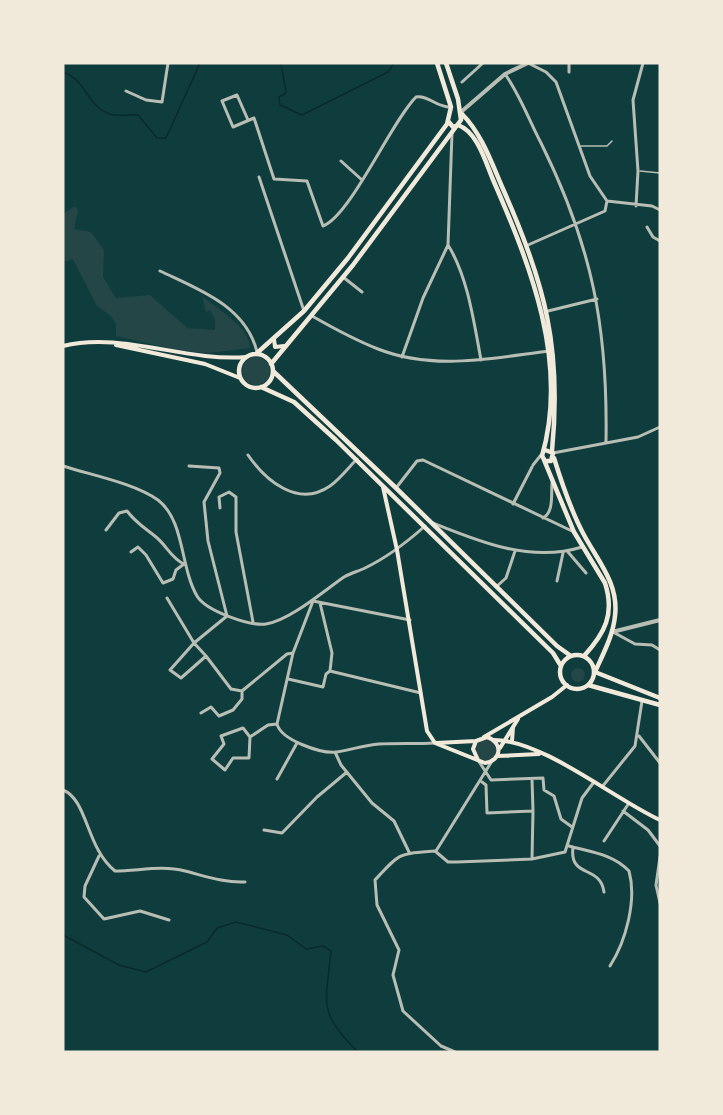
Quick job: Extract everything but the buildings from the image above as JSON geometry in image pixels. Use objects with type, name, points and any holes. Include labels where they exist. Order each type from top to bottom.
[{"type":"main road","points":[[63,346],[92,343],[131,345],[220,359],[257,354],[304,311],[379,219],[445,126],[451,108],[437,63]]},
{"type":"main road","points":[[446,63],[461,111],[479,137],[528,245],[548,311],[556,417],[553,454],[549,461],[544,454]]},
{"type":"main road","points":[[271,364],[343,277],[452,133],[458,125],[461,111]]},
{"type":"main road","points":[[448,121],[453,127],[458,125],[470,132],[521,247],[537,290],[551,351],[550,412],[544,454],[574,532],[605,583],[610,612],[603,633],[584,656]]},
{"type":"main road","points":[[445,126],[452,133]]},
{"type":"main road","points":[[274,339],[275,347],[284,346]]},
{"type":"main road","points":[[115,345],[205,364],[240,378],[250,387],[261,387],[283,395],[294,402],[382,483],[554,653],[561,666],[561,677],[567,685],[577,689],[588,685],[660,705]]},
{"type":"main road","points":[[257,354],[266,357],[273,371],[496,587],[571,656],[584,656],[592,662],[595,672]]},
{"type":"main road","points":[[240,378],[238,369],[246,357]]},
{"type":"main road","points":[[261,387],[270,379],[273,371]]},
{"type":"main road","points":[[283,395],[283,387],[290,387]]},
{"type":"main road","points":[[544,454],[553,454]]},
{"type":"main road","points":[[553,454],[584,535],[608,575],[614,591],[615,615],[612,632],[588,685]]},
{"type":"main road","points":[[382,483],[398,550],[427,730],[435,743],[485,763],[498,756],[541,754]]},
{"type":"main road","points":[[578,538],[584,535]]},
{"type":"main road","points":[[561,666],[571,656]]},
{"type":"main road","points":[[595,672],[660,698]]},
{"type":"main road","points":[[435,743],[476,741],[483,738],[552,697],[567,685]]},
{"type":"main road","points":[[498,756],[503,740],[520,716]]},
{"type":"main road","points":[[512,741],[513,726]]},
{"type":"main road","points":[[483,738],[512,741],[541,754],[660,820]]},
{"type":"main road","points":[[494,740],[499,750]]},
{"type":"main road","points":[[476,741],[473,753],[477,760]]},
{"type":"street","points":[[126,91],[146,100],[162,102],[168,63]]},
{"type":"street","points":[[462,82],[483,63]]},
{"type":"street","points":[[461,111],[505,74],[528,63],[546,72],[556,82],[590,176],[607,201],[605,211],[528,245]]},
{"type":"street","points":[[569,63],[569,72]]},
{"type":"street","points":[[636,206],[638,171],[633,100],[643,63]]},
{"type":"street","points":[[505,74],[539,140],[576,223],[597,299],[603,357],[606,442]]},
{"type":"street","points":[[248,120],[237,95],[222,101],[232,127],[254,118],[274,179],[307,181],[323,226],[331,221],[362,180],[416,97],[426,97],[439,107],[451,108]]},
{"type":"street","points":[[402,357],[423,298],[448,245],[452,133]]},
{"type":"street","points":[[341,161],[362,180]]},
{"type":"street","points":[[259,177],[304,311]]},
{"type":"street","points":[[607,201],[652,206],[660,210]]},
{"type":"street","points":[[647,227],[653,237],[660,241]]},
{"type":"street","points":[[448,245],[455,256],[481,360]]},
{"type":"street","points":[[160,272],[213,297],[226,306],[240,319],[250,333],[257,354]]},
{"type":"street","points":[[343,277],[362,292]]},
{"type":"street","points":[[548,311],[597,299]]},
{"type":"street","points":[[310,315],[357,340],[402,357],[441,362],[481,360],[551,351]]},
{"type":"street","points":[[553,454],[638,437],[660,427]]},
{"type":"street","points":[[513,504],[532,466],[544,454]]},
{"type":"street","points":[[248,455],[264,477],[296,494],[318,493],[332,485],[357,459]]},
{"type":"street","points":[[396,488],[417,461],[423,460],[574,532]]},
{"type":"street","points":[[63,466],[122,484],[157,500],[172,515],[184,564],[198,598],[207,608],[227,616],[253,622],[268,624],[312,601],[346,576],[398,550],[426,526]]},
{"type":"street","points":[[189,466],[219,468],[220,473],[204,502],[208,541],[227,616]]},
{"type":"street","points":[[542,518],[546,517],[551,506],[553,478]]},
{"type":"street","points":[[220,508],[219,497],[223,493],[229,492],[236,497],[237,532],[253,622]]},
{"type":"street","points":[[106,530],[119,513],[128,511],[136,523],[157,538],[175,560],[184,564]]},
{"type":"street","points":[[432,523],[479,541],[515,551],[566,553],[584,547]]},
{"type":"street","points":[[131,552],[138,547],[146,555],[163,583],[173,579],[176,570],[184,564]]},
{"type":"street","points":[[496,587],[506,578],[515,551]]},
{"type":"street","points":[[566,553],[586,573]]},
{"type":"street","points":[[556,581],[566,553]]},
{"type":"street","points":[[167,598],[194,643],[231,689],[242,691]]},
{"type":"street","points":[[312,601],[410,620]]},
{"type":"street","points":[[312,601],[293,652],[277,724],[279,731],[297,743],[335,752],[367,745],[435,743]]},
{"type":"street","points":[[288,679],[323,687],[326,674],[330,671],[332,653],[320,603]]},
{"type":"street","points":[[206,656],[182,678],[170,670],[194,643],[227,616]]},
{"type":"street","points":[[612,632],[660,620]]},
{"type":"street","points":[[612,632],[635,644],[652,645],[660,650]]},
{"type":"street","points":[[201,713],[211,707],[219,716],[228,713],[242,699],[242,691],[286,654],[293,652]]},
{"type":"street","points":[[330,671],[421,693]]},
{"type":"street","points":[[603,787],[635,746],[643,699]]},
{"type":"street","points":[[250,737],[268,725],[277,724]]},
{"type":"street","points":[[243,728],[250,737],[249,758],[233,758],[225,770],[212,759],[224,744],[221,736],[243,728]]},
{"type":"street","points":[[638,735],[660,763]]},
{"type":"street","points":[[277,779],[297,743]]},
{"type":"street","points":[[335,752],[347,772],[372,803],[394,821],[409,852]]},
{"type":"street","points":[[477,760],[485,775],[491,780],[543,778],[544,790],[554,796],[561,819],[572,827]]},
{"type":"street","points":[[435,851],[482,782],[492,761]]},
{"type":"street","points":[[264,830],[282,832],[317,797],[347,772]]},
{"type":"street","points":[[532,779],[532,859]]},
{"type":"street","points":[[482,782],[486,785],[487,813],[533,811]]},
{"type":"street","points":[[594,782],[582,798],[572,827],[571,846],[573,862],[577,867],[597,876],[603,882],[604,892]]},
{"type":"street","points":[[63,790],[72,794],[79,803],[99,856],[115,871],[153,868],[185,871],[207,879],[245,882]]},
{"type":"street","points":[[604,841],[629,803]]},
{"type":"street","points":[[623,811],[648,830],[660,846]]},
{"type":"street","points":[[455,1052],[441,1046],[403,1011],[393,975],[399,950],[377,904],[374,885],[398,856],[409,852],[435,851],[447,862],[532,859],[565,852],[571,846]]},
{"type":"street","points":[[571,846],[620,861],[629,871],[630,915],[616,957],[610,966]]},
{"type":"street","points":[[99,856],[85,886],[84,897],[104,919],[140,911],[169,920]]},
{"type":"street","points":[[660,857],[657,885],[660,903]]},
{"type":"lane","points":[[580,146],[607,146],[612,141]]},
{"type":"lane","points":[[638,171],[660,173]]},
{"type":"shaded area","points":[[75,206],[78,210],[74,229],[91,232],[104,250],[103,277],[116,298],[150,295],[187,328],[215,330],[215,319],[210,310],[206,312],[202,296],[239,325],[249,340],[250,348],[209,353],[181,351],[116,336],[116,324],[111,316],[97,306],[73,259],[63,262],[63,214]]},
{"type":"shaded area","points":[[256,357],[266,361],[270,371],[266,381],[256,385],[246,381],[242,371],[246,361]]},
{"type":"shaded area","points":[[575,668],[581,668],[585,675],[581,682],[575,682],[571,678],[571,672]]},
{"type":"shaded area","points":[[486,739],[494,742],[497,750],[494,758],[486,761],[478,758],[475,750],[478,742]]},
{"type":"waterway","points":[[63,72],[77,81],[102,110],[113,115],[138,115],[157,138],[166,138],[200,63]]},
{"type":"waterway","points":[[281,63],[286,93],[279,97],[280,105],[302,115],[388,72],[394,63]]},
{"type":"waterway","points":[[63,935],[119,965],[146,972],[207,942],[217,928],[236,922],[287,935],[306,949],[323,946],[331,951],[327,996],[330,1016],[336,1027],[358,1052]]}]
